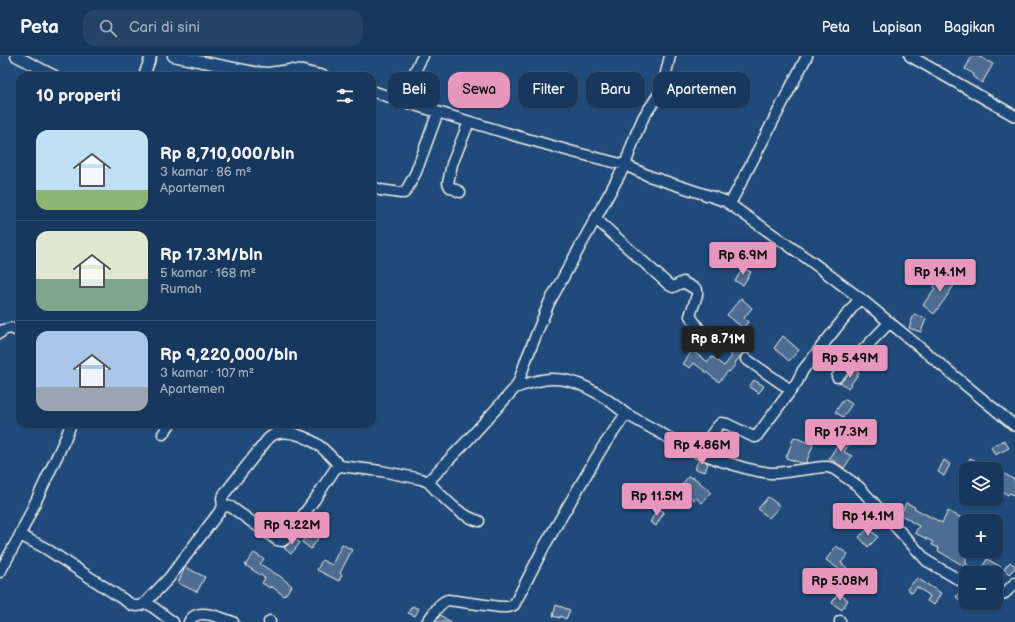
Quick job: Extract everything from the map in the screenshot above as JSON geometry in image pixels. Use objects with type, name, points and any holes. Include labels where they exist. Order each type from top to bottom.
[{"type":"street","points":[[16,56],[47,72]]},
{"type":"street","points":[[145,72],[151,56]]},
{"type":"street","points":[[172,56],[254,72]]},
{"type":"street","points":[[415,72],[423,56]]},
{"type":"street","points":[[428,482],[515,388],[519,381],[549,303],[625,165],[644,116],[660,93],[670,56]]},
{"type":"street","points":[[730,204],[807,56]]},
{"type":"street","points":[[910,56],[1015,116]]},
{"type":"street","points":[[278,72],[290,70],[307,72]]},
{"type":"street","points":[[376,94],[388,97]]},
{"type":"street","points":[[425,108],[577,153],[625,165],[649,176],[723,200],[812,262],[860,298],[1015,426]]},
{"type":"street","points":[[376,188],[401,193],[406,191],[416,172],[438,112]]},
{"type":"street","points":[[460,192],[448,183],[452,164],[469,122]]},
{"type":"street","points":[[596,219],[669,285],[673,287],[683,282],[696,290],[697,295],[690,316],[702,333]]},
{"type":"street","points":[[698,453],[721,423],[727,424],[754,438],[756,437],[797,382],[803,370],[860,298]]},
{"type":"street","points":[[837,377],[890,322]]},
{"type":"street","points":[[0,333],[3,330],[11,328],[16,330]]},
{"type":"street","points":[[746,359],[791,390]]},
{"type":"street","points":[[515,388],[553,378],[562,379],[589,388],[615,404],[626,414],[671,440],[698,453],[748,469],[769,473],[823,467],[834,469],[858,486],[927,561],[959,580]]},
{"type":"street","points":[[427,622],[441,603],[448,600],[500,608],[508,607],[514,604],[545,545],[598,454],[626,414]]},
{"type":"street","points":[[0,572],[20,535],[69,428]]},
{"type":"street","points":[[163,434],[167,428]]},
{"type":"street","points":[[20,535],[45,548],[132,605],[138,607],[141,606],[169,578],[223,507],[222,498],[225,493],[267,440],[273,434],[283,432],[309,440],[322,448],[340,466],[422,479],[428,482],[458,511],[472,519],[479,521]]},
{"type":"street","points":[[223,507],[226,506],[231,508],[277,540],[282,541],[315,499],[335,469],[340,466]]},
{"type":"street","points":[[1003,594],[1015,583]]},
{"type":"street","points":[[146,602],[173,622]]},
{"type":"street","points":[[189,622],[193,616],[204,613],[233,622]]},
{"type":"building","points":[[972,56],[978,56],[993,64],[982,83],[973,77],[974,74],[965,69]]},
{"type":"building","points":[[743,268],[751,272],[743,285],[735,281]]},
{"type":"building","points":[[943,272],[957,281],[934,314],[923,305],[935,288],[934,287]]},
{"type":"building","points":[[741,298],[752,308],[744,318],[748,322],[743,328],[727,315]]},
{"type":"building","points":[[914,314],[926,319],[921,332],[909,328]]},
{"type":"building","points":[[730,335],[747,348],[735,363],[736,364],[719,382],[694,363],[690,368],[683,364],[692,351],[708,362],[712,357],[724,366],[732,356],[721,347]]},
{"type":"building","points":[[783,336],[799,350],[789,361],[774,348]]},
{"type":"building","points":[[854,369],[859,373],[848,388],[840,382]]},
{"type":"building","points":[[754,380],[764,386],[759,393],[749,387]]},
{"type":"building","points":[[844,399],[852,404],[843,417],[835,412]]},
{"type":"building","points":[[844,435],[851,440],[844,452],[852,456],[844,468],[829,458]]},
{"type":"building","points":[[794,437],[813,445],[806,463],[801,463],[786,458]]},
{"type":"building","points":[[1004,440],[1009,448],[995,455],[991,447]]},
{"type":"building","points":[[970,458],[976,461],[976,462],[968,462]]},
{"type":"building","points":[[699,459],[708,463],[705,472],[695,469]]},
{"type":"building","points":[[944,460],[950,464],[944,476],[938,472]]},
{"type":"building","points":[[1003,473],[1015,480],[1015,496],[1010,493],[1008,495],[1003,492]]},
{"type":"building","points":[[689,476],[692,479],[693,477],[711,492],[702,503],[696,498],[694,500],[680,487]]},
{"type":"building","points":[[663,491],[670,497],[660,508],[653,502]]},
{"type":"building","points":[[768,497],[780,506],[769,518],[758,509]]},
{"type":"building","points":[[906,503],[942,523],[948,511],[959,516],[959,558],[966,558],[966,564],[970,566],[964,566],[938,551],[939,548],[932,545],[933,542],[915,533],[919,526],[901,515]]},
{"type":"building","points":[[658,508],[664,512],[656,526],[650,522]]},
{"type":"building","points":[[869,528],[878,537],[868,547],[859,537]]},
{"type":"building","points":[[311,531],[319,537],[311,549],[302,542]]},
{"type":"building","points":[[294,538],[300,543],[291,554],[284,548]]},
{"type":"building","points":[[342,544],[352,550],[340,573],[342,575],[339,581],[317,570],[322,560],[332,565]]},
{"type":"building","points":[[836,546],[848,554],[841,563],[859,578],[856,582],[852,579],[845,587],[836,580],[843,572],[826,560]]},
{"type":"building","points":[[254,553],[264,559],[260,564],[292,586],[284,596],[271,586],[270,588],[262,583],[265,578],[245,565]]},
{"type":"building","points":[[987,559],[999,566],[983,566]]},
{"type":"building","points":[[1010,562],[1015,566],[1015,568],[1009,574],[1004,569]]},
{"type":"building","points":[[185,567],[205,577],[197,592],[178,583]]},
{"type":"building","points":[[917,578],[941,593],[934,605],[927,601],[930,596],[917,587],[912,593],[907,589]]},
{"type":"building","points":[[838,593],[848,600],[842,610],[832,603]]},
{"type":"building","points":[[959,593],[959,600],[956,597]]},
{"type":"building","points":[[556,605],[570,610],[566,619],[560,616],[560,618],[553,616]]},
{"type":"building","points":[[412,606],[419,609],[415,616],[408,613]]},
{"type":"building","points":[[440,615],[451,622],[435,622]]}]
